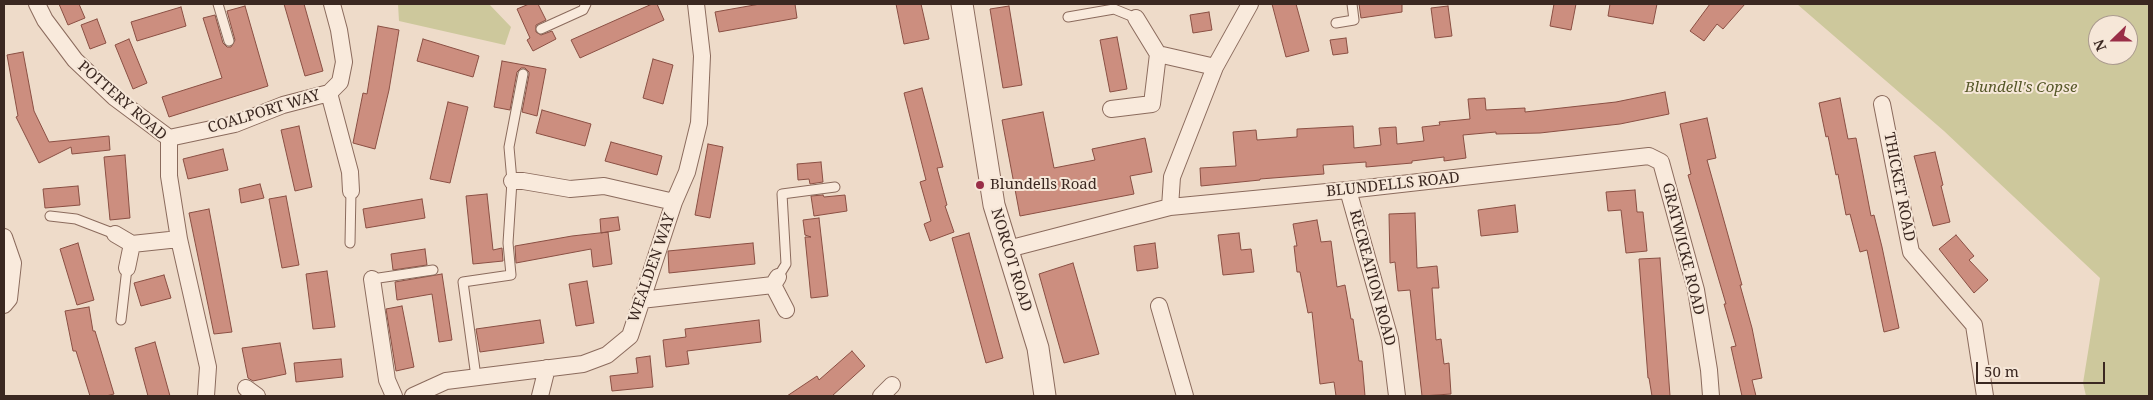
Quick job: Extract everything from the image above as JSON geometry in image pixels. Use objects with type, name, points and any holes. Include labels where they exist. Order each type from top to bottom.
[{"type":"street","name":"POTTERY ROAD","points":[[37,4],[45,20],[75,60],[114,97],[169,138],[169,176],[179,238],[208,367],[206,396]]},
{"type":"street","name":"COALPORT WAY","points":[[169,138],[235,124],[283,104],[329,93],[340,82],[344,62],[345,27],[332,4]]},
{"type":"street","name":"WEALDEN WAY","points":[[413,396],[446,381],[583,364],[608,354],[630,336],[674,202],[687,172],[699,123],[702,56],[696,4]]},
{"type":"street","name":"NORCOT ROAD","points":[[962,4],[994,205],[1038,348],[1045,396]]},
{"type":"street","points":[[1170,207],[1172,177],[1215,67],[1250,4]]},
{"type":"street","points":[[1111,109],[1152,104],[1158,54],[1136,18]]},
{"type":"street","points":[[1158,54],[1215,67]]},
{"type":"street","name":"COALPORT WAY","points":[[329,93],[350,172],[351,190]]},
{"type":"street","name":"THICKET ROAD","points":[[1882,104],[1911,252],[1974,325],[1985,396]]},
{"type":"street","name":"BLUNDELLS ROAD","points":[[1008,250],[1170,207],[1348,190],[1649,156],[1661,162]]},
{"type":"street","name":"GRATWICKE ROAD","points":[[1661,162],[1696,290],[1709,370],[1710,396]]},
{"type":"street","points":[[512,181],[523,181],[570,189],[604,186],[674,202]]},
{"type":"street","name":"RECREATION ROAD","points":[[1348,190],[1390,340],[1396,396]]},
{"type":"street","points":[[114,234],[132,244],[179,238]]},
{"type":"street","points":[[4,237],[13,263],[9,300],[4,305]]},
{"type":"street","points":[[127,268],[132,244]]},
{"type":"street","points":[[372,279],[387,380],[394,396]]},
{"type":"street","points":[[641,300],[775,281],[786,310]]},
{"type":"street","points":[[1160,306],[1184,396]]},
{"type":"street","points":[[540,396],[547,368]]},
{"type":"lane","points":[[218,4],[229,42]]},
{"type":"lane","points":[[542,29],[583,10],[586,4]]},
{"type":"lane","points":[[1336,23],[1354,20],[1352,4]]},
{"type":"lane","points":[[1068,17],[1114,9],[1136,18]]},
{"type":"lane","points":[[476,377],[463,282],[511,275],[508,243],[512,181],[509,148],[523,74]]},
{"type":"lane","points":[[775,281],[786,264],[782,194],[835,187]]},
{"type":"lane","points":[[350,243],[351,190]]},
{"type":"lane","points":[[50,216],[76,219],[114,234]]},
{"type":"lane","points":[[121,320],[127,268]]},
{"type":"lane","points":[[372,279],[433,270]]},
{"type":"green space","points":[[398,4],[489,4],[511,27],[505,45],[399,21]]},
{"type":"green space","name":"Blundell's Copse","points":[[1797,4],[2149,4],[2149,396],[2086,396],[2083,383],[2100,278],[1944,131]]},
{"type":"building","points":[[59,4],[79,4],[85,18],[68,25]]},
{"type":"building","points":[[284,4],[304,4],[323,71],[305,76]]},
{"type":"building","points":[[529,4],[538,4],[546,20],[536,25],[536,32],[541,35],[552,31],[556,39],[533,51],[527,40],[530,38],[517,9]]},
{"type":"building","points":[[652,4],[657,4],[664,20],[580,58],[571,40]]},
{"type":"building","points":[[760,4],[795,4],[797,18],[719,32],[715,12]]},
{"type":"building","points":[[896,4],[921,4],[929,39],[904,44]]},
{"type":"building","points":[[1272,4],[1296,4],[1309,51],[1286,57]]},
{"type":"building","points":[[1359,4],[1402,4],[1402,12],[1361,18]]},
{"type":"building","points":[[1554,4],[1576,4],[1571,30],[1550,26]]},
{"type":"building","points":[[1610,4],[1657,4],[1653,24],[1608,16]]},
{"type":"building","points":[[1710,4],[1745,4],[1723,29],[1717,24],[1704,41],[1690,31]]},
{"type":"building","points":[[245,6],[268,86],[169,117],[162,97],[222,78],[203,18],[215,15],[223,43],[227,47],[231,47],[235,40],[227,11]]},
{"type":"building","points":[[1009,6],[1022,85],[1003,88],[990,9]]},
{"type":"building","points":[[1448,6],[1452,36],[1435,38],[1431,8]]},
{"type":"building","points":[[181,7],[186,26],[137,41],[131,22]]},
{"type":"building","points":[[1209,12],[1212,30],[1193,33],[1190,15]]},
{"type":"building","points":[[97,19],[106,43],[90,49],[81,25]]},
{"type":"building","points":[[378,26],[399,30],[389,90],[375,149],[353,143],[363,93],[367,94]]},
{"type":"building","points":[[1117,37],[1127,89],[1110,92],[1100,40]]},
{"type":"building","points":[[1346,38],[1348,53],[1333,55],[1330,40]]},
{"type":"building","points":[[129,39],[147,83],[133,89],[115,45]]},
{"type":"building","points":[[423,39],[479,56],[473,77],[417,61]]},
{"type":"building","points":[[23,52],[34,111],[49,142],[109,136],[110,150],[72,154],[71,147],[39,163],[16,117],[18,116],[7,55]]},
{"type":"building","points":[[653,59],[673,65],[663,104],[643,98]]},
{"type":"building","points":[[502,61],[546,69],[537,116],[522,112],[529,75],[525,68],[521,68],[517,72],[510,110],[494,107]]},
{"type":"building","points":[[922,88],[943,167],[937,168],[947,205],[945,206],[954,232],[930,241],[924,224],[931,221],[920,182],[926,180],[904,93]]},
{"type":"building","points":[[1665,92],[1669,114],[1620,124],[1540,133],[1496,134],[1496,132],[1463,135],[1466,158],[1444,161],[1444,157],[1412,161],[1412,163],[1366,167],[1366,162],[1323,165],[1324,174],[1201,186],[1200,168],[1236,166],[1233,132],[1256,130],[1257,140],[1297,137],[1297,129],[1353,126],[1354,148],[1381,145],[1379,128],[1396,127],[1397,144],[1424,141],[1422,127],[1440,125],[1439,122],[1470,119],[1468,99],[1485,98],[1486,110],[1525,108],[1525,112],[1616,102]]},
{"type":"building","points":[[1840,98],[1848,139],[1856,138],[1871,216],[1874,215],[1899,328],[1884,332],[1867,250],[1860,252],[1850,214],[1846,215],[1838,174],[1836,175],[1819,103]]},
{"type":"building","points":[[448,102],[468,107],[450,183],[430,179]]},
{"type":"building","points":[[542,110],[591,124],[585,146],[536,133]]},
{"type":"building","points":[[1043,112],[1054,168],[1095,160],[1092,149],[1145,138],[1152,172],[1130,176],[1134,194],[1020,216],[1002,120]]},
{"type":"building","points":[[1707,118],[1716,158],[1707,160],[1742,285],[1740,285],[1752,328],[1762,378],[1752,380],[1756,396],[1742,396],[1731,347],[1736,346],[1724,304],[1726,304],[1688,175],[1691,174],[1680,124]]},
{"type":"building","points":[[299,126],[312,187],[295,191],[281,130]]},
{"type":"building","points":[[611,142],[662,156],[657,175],[605,161]]},
{"type":"building","points":[[708,144],[723,147],[710,218],[695,215]]},
{"type":"building","points":[[223,149],[228,170],[188,179],[183,159]]},
{"type":"building","points":[[1935,152],[1950,222],[1933,226],[1914,156]]},
{"type":"building","points":[[125,155],[130,218],[110,220],[104,157]]},
{"type":"building","points":[[821,162],[823,182],[810,184],[809,179],[798,180],[797,164]]},
{"type":"building","points":[[260,184],[264,198],[241,203],[239,189]]},
{"type":"building","points":[[78,186],[80,205],[45,208],[43,189]]},
{"type":"building","points":[[1635,190],[1637,212],[1643,212],[1647,251],[1626,253],[1621,210],[1608,211],[1606,192]]},
{"type":"building","points":[[487,194],[493,250],[502,248],[503,261],[473,264],[466,196]]},
{"type":"building","points":[[823,195],[824,197],[845,195],[847,211],[814,216],[811,196]]},
{"type":"building","points":[[286,196],[299,265],[282,268],[269,199]]},
{"type":"building","points":[[422,199],[425,218],[366,228],[363,209]]},
{"type":"building","points":[[1515,205],[1518,232],[1481,236],[1478,210]]},
{"type":"building","points":[[209,209],[232,332],[214,334],[189,213]]},
{"type":"building","points":[[1415,213],[1417,268],[1437,266],[1439,288],[1432,288],[1436,340],[1441,339],[1444,364],[1449,363],[1451,394],[1422,396],[1410,290],[1398,291],[1395,262],[1390,263],[1389,214]]},
{"type":"building","points":[[618,217],[620,230],[601,233],[600,219]]},
{"type":"building","points":[[819,218],[828,296],[811,298],[805,237],[811,237],[805,235],[803,220]]},
{"type":"building","points":[[1317,220],[1321,242],[1331,241],[1337,287],[1345,285],[1351,319],[1353,319],[1359,361],[1362,361],[1365,396],[1336,396],[1334,382],[1320,384],[1312,312],[1308,313],[1300,272],[1297,272],[1294,246],[1297,246],[1293,224]]},
{"type":"building","points":[[608,232],[612,264],[593,267],[591,249],[516,263],[515,246]]},
{"type":"building","points":[[969,233],[1003,358],[986,363],[952,238]]},
{"type":"building","points":[[1239,233],[1241,250],[1251,249],[1254,272],[1223,275],[1218,235]]},
{"type":"building","points":[[1956,235],[1974,256],[1969,260],[1988,280],[1974,293],[1939,249]]},
{"type":"building","points":[[78,243],[94,300],[77,305],[60,249]]},
{"type":"building","points":[[753,243],[755,264],[669,273],[668,251]]},
{"type":"building","points":[[1155,243],[1158,268],[1137,271],[1134,246]]},
{"type":"building","points":[[425,249],[427,265],[393,270],[391,254]]},
{"type":"building","points":[[1660,258],[1670,396],[1652,396],[1648,378],[1639,259]]},
{"type":"building","points":[[1073,263],[1099,354],[1064,363],[1039,274]]},
{"type":"building","points":[[327,271],[335,327],[313,329],[306,274]]},
{"type":"building","points":[[442,274],[452,340],[439,342],[432,294],[397,300],[395,282]]},
{"type":"building","points":[[164,275],[171,298],[141,306],[134,283]]},
{"type":"building","points":[[587,281],[594,323],[576,326],[569,284]]},
{"type":"building","points":[[402,306],[414,367],[396,371],[386,309]]},
{"type":"building","points":[[89,307],[93,331],[95,331],[114,394],[106,396],[90,396],[76,351],[73,351],[65,311]]},
{"type":"building","points":[[540,320],[544,343],[480,352],[476,329]]},
{"type":"building","points":[[759,320],[761,342],[687,351],[689,364],[666,367],[663,340],[686,337],[685,329]]},
{"type":"building","points":[[155,342],[170,396],[148,396],[135,348]]},
{"type":"building","points":[[280,343],[286,374],[253,381],[248,378],[242,348]]},
{"type":"building","points":[[852,351],[865,366],[832,396],[787,396],[817,376],[819,380]]},
{"type":"building","points":[[650,356],[653,387],[612,391],[610,376],[638,373],[636,358]]},
{"type":"building","points":[[341,359],[343,377],[296,382],[294,363]]},
{"type":"place","name":"Blundells Road","points":[[980,185]]}]
